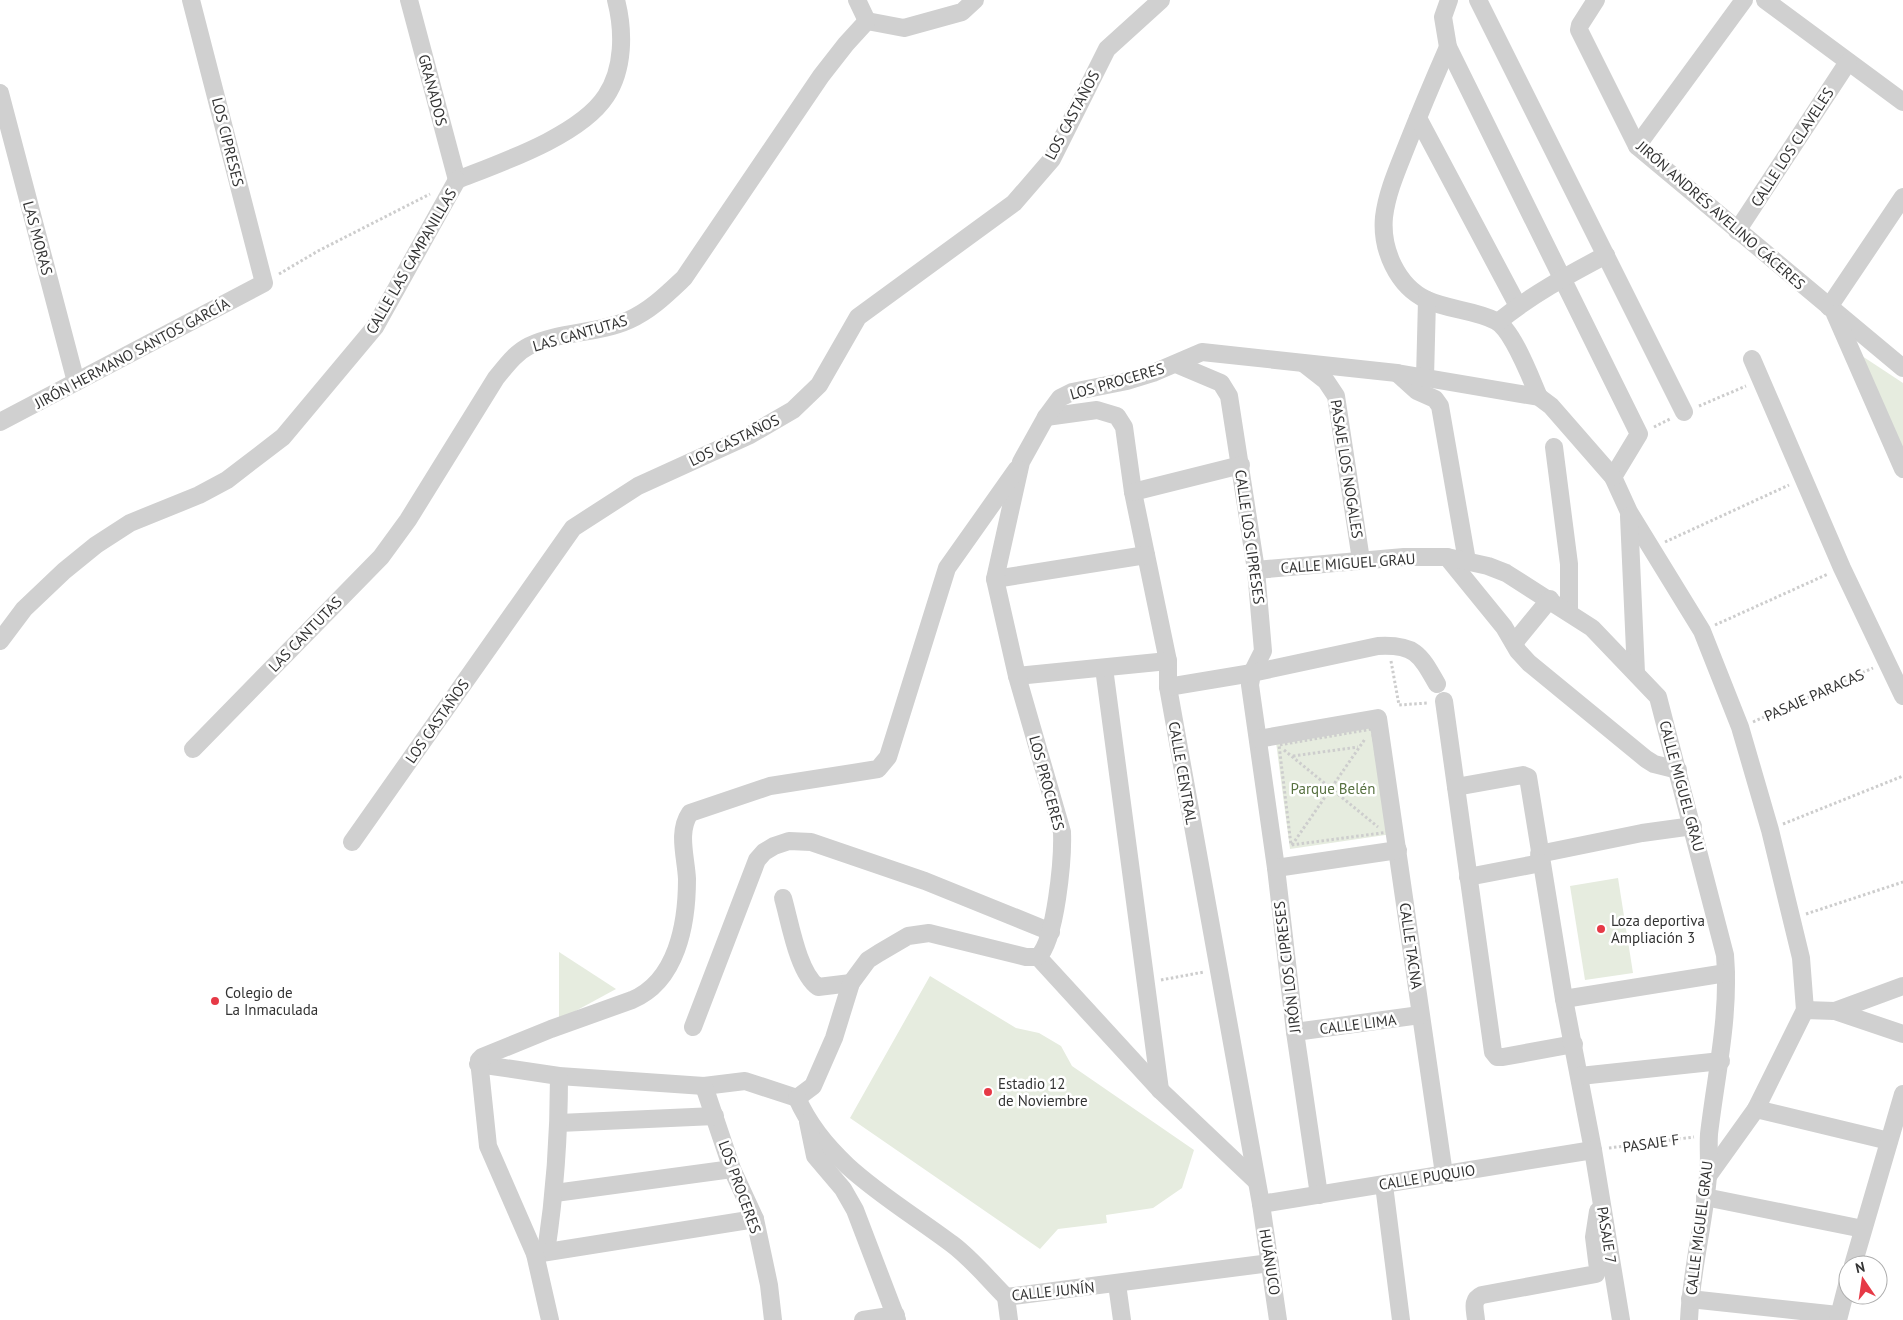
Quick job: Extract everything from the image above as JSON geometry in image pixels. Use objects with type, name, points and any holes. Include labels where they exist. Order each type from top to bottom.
[{"type":"street","name":"LOS CIPRESES","points":[[192,0],[264,283]]},
{"type":"street","name":"GRANADOS","points":[[409,0],[457,180]]},
{"type":"street","points":[[457,180],[526,152],[557,136],[586,117],[606,96],[617,70],[623,36],[616,0]]},
{"type":"street","points":[[857,0],[868,21],[904,28],[962,12],[974,0]]},
{"type":"street","name":"LOS CASTAÑOS","points":[[352,842],[573,528],[638,486],[750,435],[793,410],[819,385],[858,317],[1014,203],[1052,159],[1107,49],[1161,0]]},
{"type":"street","points":[[1449,0],[1443,17],[1448,46],[1639,434],[1613,477]]},
{"type":"street","points":[[1478,0],[1684,412]]},
{"type":"street","name":"JIRÓN ANDRÉS AVELINO CÁCERES","points":[[1596,0],[1580,25],[1579,30],[1637,146],[1736,231],[1903,368]]},
{"type":"street","points":[[1637,146],[1744,0]]},
{"type":"street","points":[[1766,0],[1903,102]]},
{"type":"street","name":"LAS CANTUTAS","points":[[193,749],[380,557],[408,520],[496,378],[512,358],[528,346],[547,340],[601,329],[628,320],[655,305],[684,278],[820,76],[868,21]]},
{"type":"street","points":[[1448,46],[1393,180],[1384,216],[1384,230],[1390,259],[1405,284],[1427,300],[1498,322],[1511,339],[1539,397],[1551,406],[1613,477],[1629,512],[1702,631],[1740,727],[1793,918],[1801,958],[1805,1010],[1756,1109],[1708,1176]]},
{"type":"street","name":"CALLE LOS CLAVELES","points":[[1736,231],[1848,62]]},
{"type":"street","name":"LAS MORAS","points":[[0,94],[76,382]]},
{"type":"street","points":[[1418,118],[1518,306]]},
{"type":"street","name":"CALLE LAS CAMPANILLAS","points":[[0,641],[24,609],[64,571],[96,545],[130,523],[199,495],[227,480],[283,437],[375,327],[457,180]]},
{"type":"street","points":[[1903,197],[1831,309],[1903,469]]},
{"type":"street","points":[[1498,322],[1518,306],[1606,255]]},
{"type":"street","name":"JIRÓN HERMANO SANTOS GARCÍA","points":[[0,422],[264,283]]},
{"type":"street","points":[[1425,378],[1427,300]]},
{"type":"street","name":"LOS PROCERES","points":[[1038,957],[1044,951],[1051,932],[1062,850],[1062,832],[1017,676],[995,579],[1021,462],[1046,417],[1060,398],[1072,392],[1127,381],[1176,364],[1202,352],[1302,362]]},
{"type":"street","points":[[1752,359],[1842,568],[1903,696]]},
{"type":"street","points":[[1302,362],[1397,373],[1539,397]]},
{"type":"street","name":"PASAJE LOS NOGALES","points":[[1302,362],[1331,385],[1336,396],[1361,560]]},
{"type":"street","name":"CALLE LOS CIPRESES","points":[[1176,364],[1221,382],[1229,396],[1256,570],[1264,651],[1252,673],[1250,685],[1268,741]]},
{"type":"street","points":[[1397,373],[1417,391],[1435,399],[1440,406],[1467,561]]},
{"type":"street","name":"CALLE CENTRAL","points":[[1046,417],[1097,410],[1117,416],[1124,427],[1133,492],[1168,661],[1168,688],[1255,1180],[1261,1204]]},
{"type":"street","points":[[1554,447],[1569,564],[1569,612]]},
{"type":"street","points":[[550,1320],[541,1253],[488,1146],[478,1064],[482,1057],[551,1029],[632,1000],[644,995],[654,986],[668,968],[685,922],[687,879],[683,839],[685,821],[690,813],[770,786],[878,769],[883,764],[888,758],[948,568],[1021,462]]},
{"type":"street","points":[[1133,492],[1241,465]]},
{"type":"street","points":[[1629,512],[1636,673]]},
{"type":"street","points":[[995,579],[1146,555]]},
{"type":"street","name":"CALLE MIGUEL GRAU","points":[[1256,570],[1404,557],[1447,557],[1506,573],[1550,599],[1592,628],[1658,697],[1725,955],[1726,973],[1721,1061],[1709,1135],[1708,1176],[1690,1298],[1689,1320]]},
{"type":"street","points":[[1447,557],[1494,614],[1529,663],[1646,759],[1654,764],[1678,770]]},
{"type":"street","points":[[1514,643],[1550,599]]},
{"type":"street","points":[[1168,688],[1252,673],[1370,647],[1398,645],[1410,649],[1424,660],[1437,684]]},
{"type":"street","points":[[1017,676],[1168,661]]},
{"type":"street","points":[[1104,668],[1148,982],[1160,1090]]},
{"type":"street","points":[[1444,702],[1493,1052],[1497,1057],[1503,1057],[1574,1044]]},
{"type":"street","points":[[1268,741],[1375,724]]},
{"type":"street","name":"CALLE TACNA","points":[[1375,724],[1444,1174]]},
{"type":"street","name":"JIRÓN LOS CIPRESES","points":[[1268,741],[1276,868],[1295,1032],[1319,1195]]},
{"type":"street","name":"PASAJE 7","points":[[1456,787],[1526,775],[1564,999],[1593,1150],[1621,1320]]},
{"type":"street","points":[[1468,877],[1540,858],[1693,826]]},
{"type":"street","points":[[693,1027],[757,860],[769,849],[789,842],[811,842],[925,881],[1051,932]]},
{"type":"street","points":[[1276,868],[1394,842]]},
{"type":"street","points":[[783,898],[799,953],[813,984],[818,988],[851,983]]},
{"type":"street","points":[[478,1064],[559,1076],[704,1086],[745,1081],[797,1098],[813,1086],[834,1038],[851,983],[868,960],[908,936],[929,934],[1026,957],[1038,957],[1160,1090],[1255,1180]]},
{"type":"street","points":[[1564,999],[1726,973]]},
{"type":"street","points":[[1835,1011],[1903,986]]},
{"type":"street","points":[[1805,1010],[1835,1011],[1903,1034]]},
{"type":"street","name":"CALLE LIMA","points":[[1295,1032],[1420,1016]]},
{"type":"street","points":[[1580,1076],[1721,1061]]},
{"type":"street","points":[[541,1253],[555,1194],[559,1123],[559,1076]]},
{"type":"street","name":"LOS PROCERES","points":[[704,1086],[732,1169],[755,1219],[769,1285],[773,1320]]},
{"type":"street","points":[[1856,1255],[1903,1094]]},
{"type":"street","name":"CALLE JUNÍN","points":[[797,1098],[808,1121],[859,1178],[954,1246],[1006,1297],[1270,1263]]},
{"type":"street","points":[[1756,1109],[1889,1141]]},
{"type":"street","points":[[559,1123],[715,1116]]},
{"type":"street","points":[[808,1121],[815,1156],[843,1189],[855,1210],[896,1317],[863,1320]]},
{"type":"street","name":"CALLE PUQUIO","points":[[1261,1204],[1593,1150]]},
{"type":"street","points":[[555,1194],[732,1169]]},
{"type":"street","points":[[1384,1185],[1401,1320]]},
{"type":"street","points":[[1476,1320],[1474,1303],[1476,1298],[1482,1295],[1596,1274],[1598,1269],[1594,1234],[1600,1193]]},
{"type":"street","points":[[1705,1197],[1864,1229]]},
{"type":"street","name":"HUÁNUCO","points":[[1261,1204],[1278,1320]]},
{"type":"street","points":[[541,1253],[755,1219]]},
{"type":"street","points":[[1118,1284],[1122,1320]]},
{"type":"street","points":[[1006,1297],[1009,1320]]},
{"type":"street","points":[[1690,1298],[1838,1317]]},
{"type":"path","points":[[264,283],[318,251],[431,194]]},
{"type":"path","points":[[1651,549],[1802,478]]},
{"type":"path","points":[[1702,631],[1842,568]]},
{"type":"path","points":[[1383,660],[1391,661],[1399,706],[1444,702]]},
{"type":"path","name":"PASAJE PARACAS","points":[[1740,727],[1887,662]]},
{"type":"path","points":[[1268,741],[1375,724]]},
{"type":"path","points":[[1276,868],[1375,724]]},
{"type":"path","points":[[1375,724],[1389,832],[1394,842]]},
{"type":"path","points":[[1268,741],[1292,757],[1331,788],[1394,842]]},
{"type":"path","points":[[1268,741],[1292,845]]},
{"type":"path","points":[[1292,757],[1359,747]]},
{"type":"path","points":[[1770,830],[1903,776]]},
{"type":"path","points":[[1292,845],[1394,842]]},
{"type":"path","points":[[1793,918],[1903,882]]},
{"type":"path","points":[[1148,982],[1218,970]]},
{"type":"path","name":"PASAJE F","points":[[1593,1150],[1709,1135]]},
{"type":"green space","points":[[1859,354],[1903,383],[1903,452]]},
{"type":"green space","name":"Parque Belén","points":[[1375,726],[1392,834],[1290,849],[1276,742]]},
{"type":"green space","name":"Loza deportiva Ampliación 3","points":[[1618,878],[1633,973],[1585,980],[1570,886]]},
{"type":"green space","points":[[559,952],[616,989],[559,1020]]},
{"type":"green space","name":"Estadio 12 de Noviembre","points":[[930,976],[1016,1028],[1039,1033],[1061,1046],[1072,1066],[1194,1150],[1182,1188],[1153,1208],[1106,1215],[1107,1223],[1058,1229],[1040,1249],[850,1118]]},
{"type":"place","name":"Loza deportiva Ampliación 3","points":[[1601,929]]},
{"type":"place","name":"Colegio de La Inmaculada","points":[[215,1001]]},
{"type":"place","name":"Estadio 12 de Noviembre","points":[[988,1092]]}]
